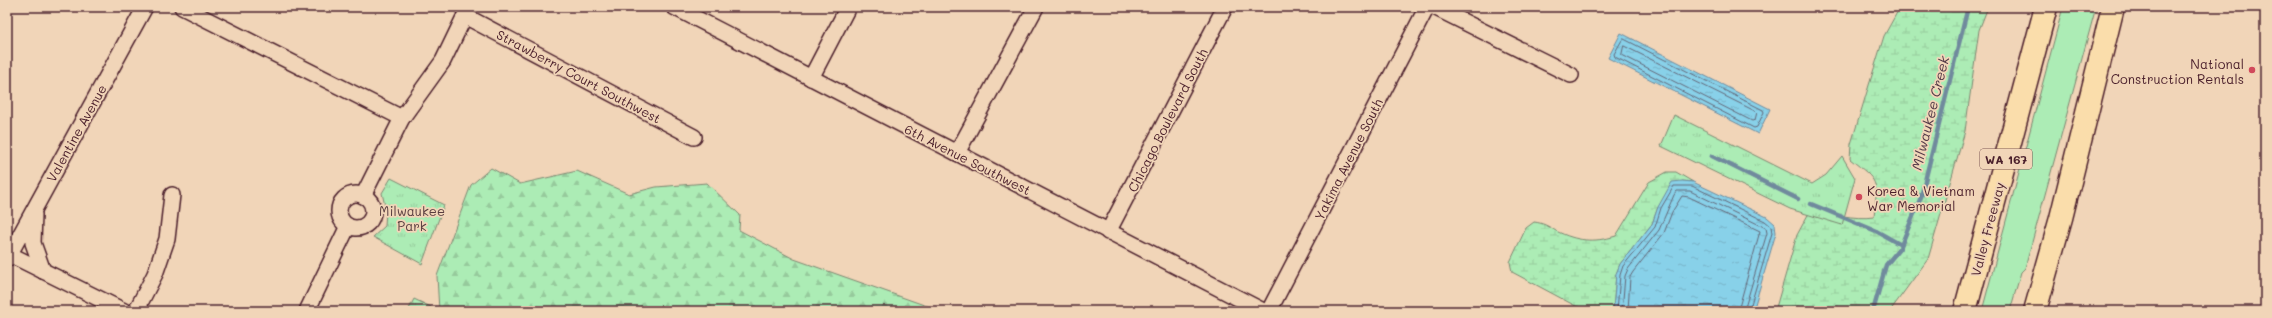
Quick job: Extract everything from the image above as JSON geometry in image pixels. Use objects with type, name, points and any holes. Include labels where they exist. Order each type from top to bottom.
[{"type":"highway","points":[[2037,42],[2042,7]]},
{"type":"highway","name":"Valley Freeway","points":[[1965,311],[2046,7]]},
{"type":"highway","points":[[2035,311],[2114,7]]},
{"type":"street","name":"Valentine Avenue","points":[[8,256],[145,7]]},
{"type":"street","points":[[182,7],[402,118]]},
{"type":"street","name":"6th Avenue Southwest","points":[[674,7],[1263,311]]},
{"type":"street","points":[[811,78],[848,7]]},
{"type":"street","points":[[957,153],[1036,7]]},
{"type":"street","name":"Chicago Boulevard South","points":[[1108,232],[1225,7]]},
{"type":"street","name":"Yakima Avenue South","points":[[1269,311],[1427,7]]},
{"type":"street","points":[[1434,7],[1570,75]]},
{"type":"street","points":[[363,196],[402,118],[443,61],[467,12]]},
{"type":"street","name":"Strawberry Court Southwest","points":[[467,12],[694,137]]},
{"type":"street","points":[[136,311],[155,274],[167,239],[172,195]]},
{"type":"street","points":[[349,196],[363,196],[373,207],[372,216],[362,227],[348,226],[344,222],[340,213],[342,203],[349,196]]},
{"type":"street","points":[[34,209],[32,243],[43,271]]},
{"type":"street","points":[[307,311],[348,226]]},
{"type":"street","points":[[8,256],[43,271],[124,311]]},
{"type":"green space","points":[[1900,7],[1988,7],[1979,30],[1965,131],[1928,259],[1890,311],[1775,311],[1797,235],[1810,211],[1850,217],[1874,217],[1876,188],[1867,173],[1850,159],[1851,144],[1884,36]]},
{"type":"green space","points":[[2063,7],[2096,7],[2025,268],[2021,272],[2010,311],[1982,311]]},
{"type":"green space","points":[[1674,115],[1812,184],[1826,175],[1842,156],[1855,178],[1842,225],[1790,209],[1661,146]]},
{"type":"green space","points":[[491,168],[520,184],[577,171],[629,194],[656,187],[707,183],[740,215],[739,230],[794,259],[941,311],[439,311],[437,276],[471,185]]},
{"type":"green space","points":[[1667,172],[1676,172],[1693,182],[1682,181],[1658,207],[1652,224],[1620,264],[1616,274],[1613,311],[1585,311],[1512,272],[1510,262],[1526,228],[1534,222],[1543,224],[1556,231],[1578,239],[1600,240],[1616,236],[1649,182]]},
{"type":"green space","name":"Milwaukee Park","points":[[391,178],[444,205],[422,264],[373,237],[385,226],[386,210],[382,193]]},
{"type":"green space","points":[[414,299],[431,307],[432,311],[408,311]]},
{"type":"water","points":[[1621,33],[1770,109],[1758,134],[1608,58]]},
{"type":"water","points":[[1672,182],[1693,182],[1767,217],[1775,224],[1776,233],[1753,311],[1613,311],[1616,274],[1620,264],[1652,224],[1658,207]]},
{"type":"waterway","name":"Milwaukee Creek","points":[[1873,311],[1886,265],[1900,248],[1921,197],[1968,7]]},
{"type":"waterway","points":[[1712,156],[1798,199]]},
{"type":"waterway","points":[[1811,204],[1876,231],[1901,245]]},
{"type":"place","name":"National Construction Rentals","points":[[2252,70]]},
{"type":"place","name":"Korea & Vietnam War Memorial","points":[[1859,197]]}]
